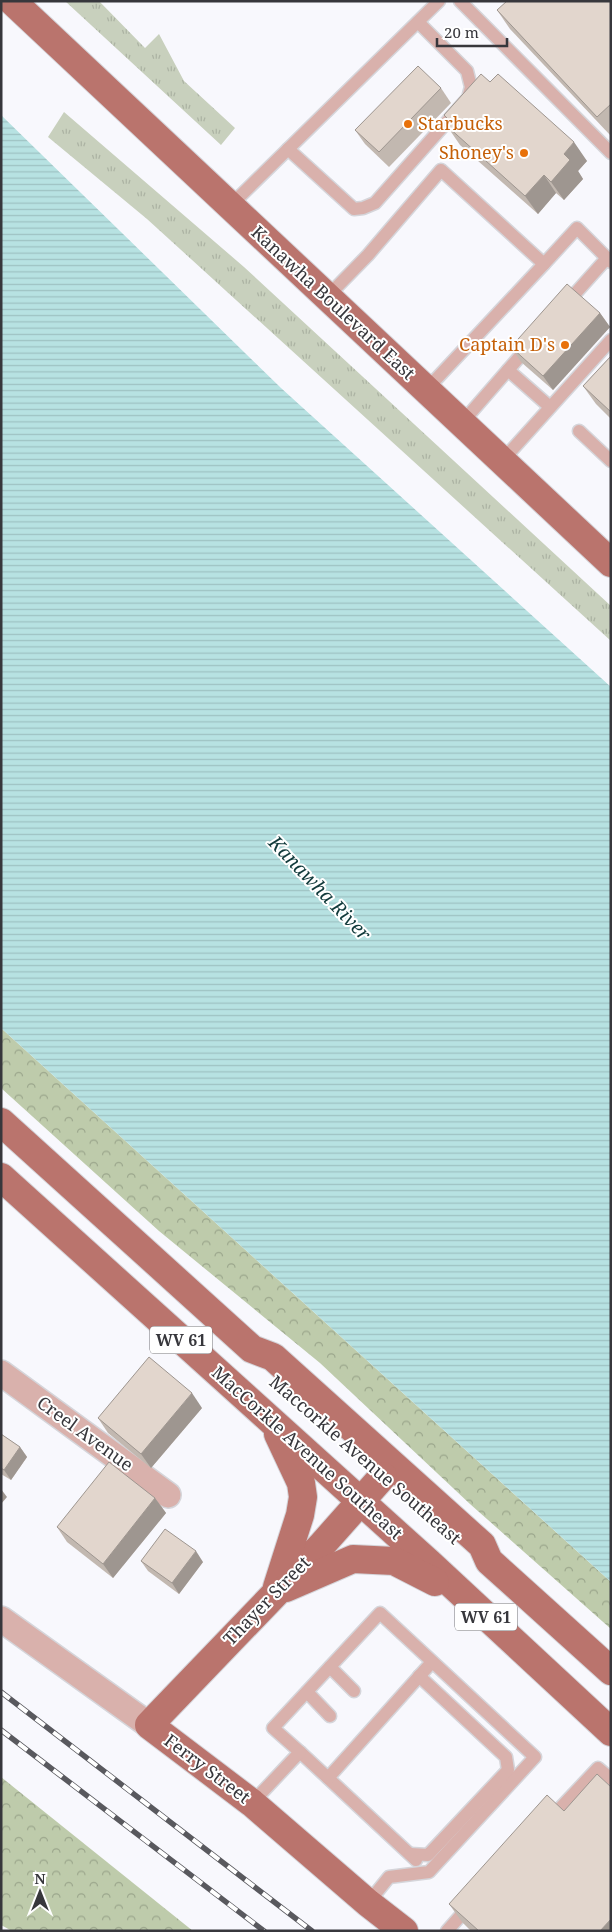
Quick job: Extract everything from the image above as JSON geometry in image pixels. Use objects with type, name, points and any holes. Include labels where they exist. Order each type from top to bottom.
[{"type":"main road","name":"Kanawha Boulevard East","points":[[12,1],[426,390],[460,425],[611,563]]},
{"type":"main road","name":"MacCorkle Avenue Southeast","points":[[1,1122],[252,1349],[273,1357],[482,1545],[489,1561],[611,1671]]},
{"type":"main road","name":"MacCorkle Avenue Southeast","points":[[1,1177],[465,1596],[611,1732]]},
{"type":"main road","name":"Maccorkle Avenue Southeast","points":[[252,1349],[266,1374],[473,1554],[489,1561]]},
{"type":"main road","points":[[270,1420],[301,1483],[303,1497],[300,1515],[276,1592]]},
{"type":"main road","name":"Thayer Street","points":[[149,1725],[361,1502],[383,1476]]},
{"type":"main road","points":[[276,1592],[353,1559],[374,1559],[394,1561],[465,1596]]},
{"type":"main road","name":"Ferry Street","points":[[149,1725],[252,1803],[404,1931]]},
{"type":"street","name":"Creel Avenue","points":[[1,1372],[168,1495]]},
{"type":"street","name":"Ferry Street","points":[[1,1618],[149,1725]]},
{"type":"lane","points":[[230,206],[439,1]]},
{"type":"lane","points":[[460,1],[611,153]]},
{"type":"lane","points":[[288,149],[354,209],[363,208],[374,203],[468,98],[471,87],[467,71],[418,22]]},
{"type":"lane","points":[[326,298],[368,255],[441,170],[544,264]]},
{"type":"lane","points":[[426,390],[577,228],[609,260],[554,318]]},
{"type":"lane","points":[[460,425],[534,340]]},
{"type":"lane","points":[[500,462],[611,340]]},
{"type":"lane","points":[[508,370],[550,407]]},
{"type":"lane","points":[[579,431],[611,461]]},
{"type":"lane","points":[[368,1902],[389,1877],[429,1872],[535,1757],[380,1613],[273,1728],[429,1872]]},
{"type":"lane","points":[[328,1778],[356,1738],[432,1662]]},
{"type":"lane","points":[[330,1667],[354,1691]]},
{"type":"lane","points":[[410,1854],[428,1856],[508,1770],[506,1757],[419,1676]]},
{"type":"lane","points":[[306,1692],[330,1716]]},
{"type":"lane","points":[[252,1803],[300,1752]]},
{"type":"lane","points":[[539,1832],[598,1768],[611,1779]]},
{"type":"lane","points":[[447,1931],[480,1895]]},
{"type":"green space","points":[[65,1],[99,1],[145,48],[159,34],[184,81],[235,128],[221,145]]},
{"type":"green space","points":[[64,112],[244,267],[611,606],[611,641],[147,219],[48,137]]},
{"type":"green space","points":[[1,1028],[611,1582],[611,1629],[470,1504],[320,1363],[159,1231],[1,1088]]},
{"type":"green space","points":[[1,1777],[193,1931],[12,1931],[1,1925]]},
{"type":"water","name":"Kanawha River","points":[[1,115],[281,388],[611,687],[611,1582],[1,1028]]},
{"type":"building","points":[[507,1],[611,1],[611,104],[597,117],[497,10]]},
{"type":"building","points":[[418,66],[441,88],[379,152],[355,130]]},
{"type":"building","name":"Shoney's","points":[[481,74],[490,82],[498,74],[574,142],[564,154],[570,160],[551,182],[544,175],[525,196],[447,126],[451,122],[444,115]]},
{"type":"building","points":[[567,284],[600,313],[543,376],[511,347]]},
{"type":"building","points":[[611,356],[611,412],[583,386]]},
{"type":"building","points":[[149,1357],[192,1393],[141,1454],[98,1418]]},
{"type":"building","points":[[1,1434],[20,1447],[4,1470],[1,1468]]},
{"type":"building","points":[[109,1462],[155,1498],[103,1564],[57,1527]]},
{"type":"building","points":[[165,1529],[196,1551],[172,1583],[141,1561]]},
{"type":"building","points":[[597,1774],[611,1787],[611,1919],[600,1931],[479,1931],[449,1904],[547,1795],[564,1811]]},
{"type":"railway","points":[[1,1692],[312,1931]]},
{"type":"railway","points":[[1,1730],[264,1931]]},
{"type":"place","name":"Starbucks","points":[[408,124]]},
{"type":"place","name":"Shoney's","points":[[524,153]]},
{"type":"place","name":"Captain D's","points":[[565,345]]}]
